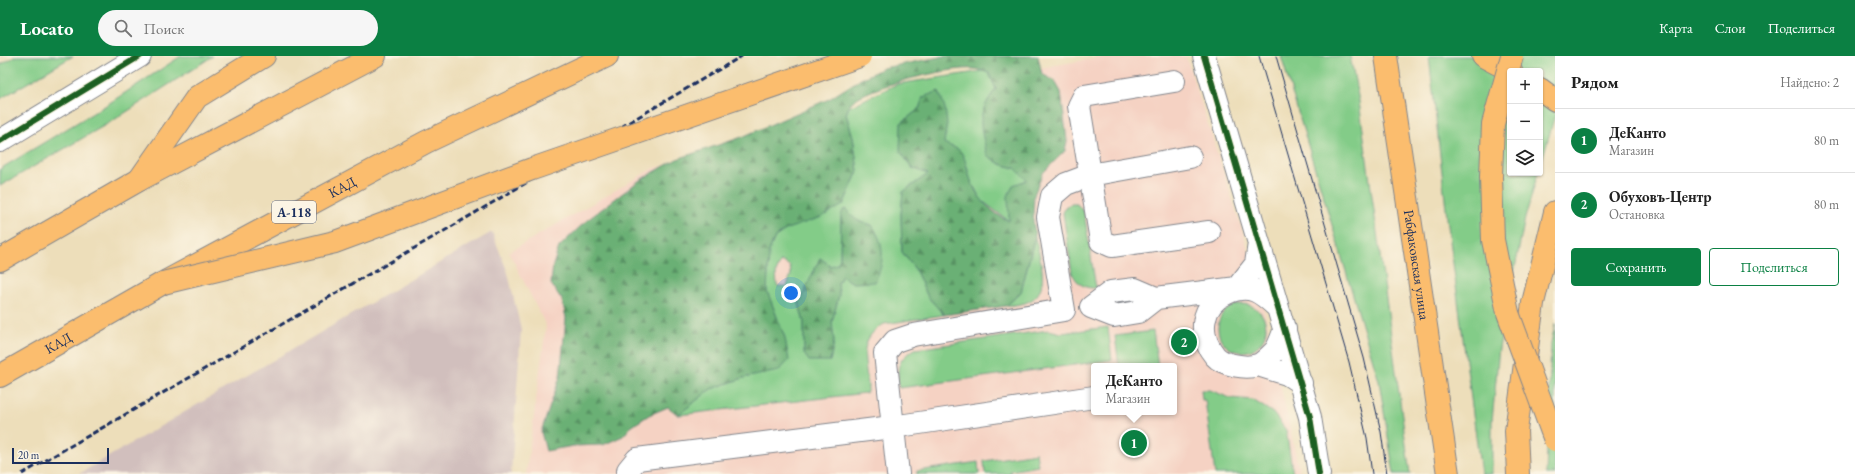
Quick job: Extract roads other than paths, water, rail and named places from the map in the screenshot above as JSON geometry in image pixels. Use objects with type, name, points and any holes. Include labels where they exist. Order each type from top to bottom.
[{"type":"main road","points":[[139,180],[198,97],[264,56]]},
{"type":"main road","points":[[0,260],[139,180],[375,56]]},
{"type":"main road","name":"КАД","points":[[0,376],[163,283],[426,142],[607,56]]},
{"type":"main road","points":[[163,283],[335,242],[532,170],[860,56]]},
{"type":"main road","name":"Рабфаковская улица","points":[[1386,56],[1391,80],[1448,474]]},
{"type":"main road","points":[[1391,80],[1392,56]]},
{"type":"main road","points":[[1483,56],[1507,69]]},
{"type":"main road","points":[[1512,56],[1493,124],[1491,176],[1494,240],[1508,313],[1555,440]]},
{"type":"main road","points":[[1543,92],[1555,100]]},
{"type":"main road","points":[[1518,474],[1516,431],[1532,310],[1555,212]]},
{"type":"street","points":[[0,141],[140,56]]},
{"type":"street","points":[[1204,56],[1310,416],[1319,474]]},
{"type":"street","points":[[1174,81],[1084,96],[1079,106],[1101,241],[1112,246],[1209,232]]},
{"type":"street","points":[[1064,310],[1048,217],[1052,196],[1066,184],[1090,175],[1190,157]]},
{"type":"street","points":[[1259,243],[1256,264],[1237,288],[1217,297],[1205,316],[1204,338],[1216,357],[1236,367],[1258,364],[1287,374],[1300,384]]},
{"type":"street","points":[[898,474],[885,353],[896,341],[913,335],[1091,306],[1111,292],[1135,289],[1156,298],[1237,288],[1260,292],[1278,308]]},
{"type":"street","points":[[1258,364],[1275,351],[1285,329]]},
{"type":"street","points":[[628,474],[628,470],[637,459],[892,427],[1091,397]]},
{"type":"tram line","points":[[1259,56],[1349,362],[1367,438],[1372,474]]},
{"type":"tram line","points":[[1276,56],[1364,358],[1381,432],[1387,474]]},
{"type":"railway","points":[[22,474],[451,227],[742,56]]},
{"type":"place","name":"Обуховъ-Центр","points":[[1184,342]]},
{"type":"place","name":"ДеКанто","points":[[1134,443]]}]
